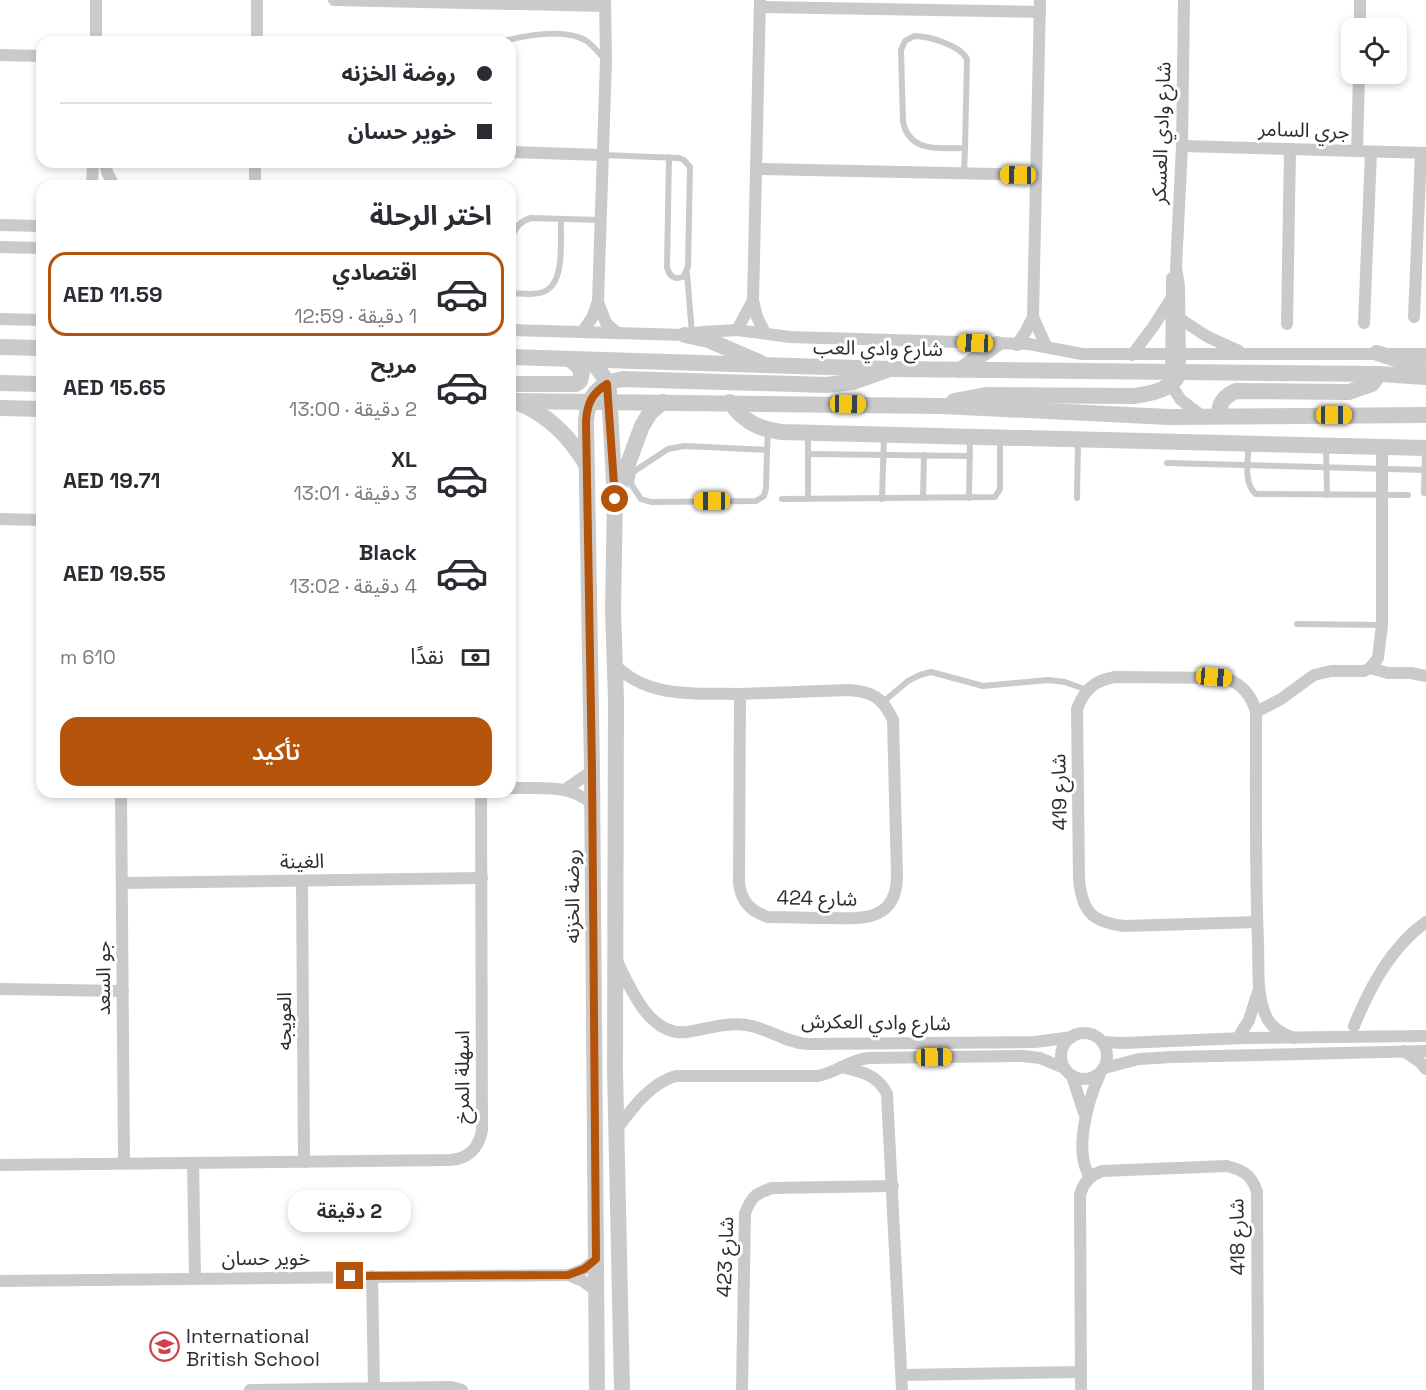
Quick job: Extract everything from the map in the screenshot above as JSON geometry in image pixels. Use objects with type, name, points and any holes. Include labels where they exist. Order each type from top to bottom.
[{"type":"street","points":[[96,0],[96,36]]},
{"type":"street","points":[[257,0],[257,36]]},
{"type":"street","points":[[334,0],[605,3],[606,60],[598,301],[602,316],[617,333]]},
{"type":"street","name":"شارع وادي العسكر","points":[[1175,354],[1171,298],[1172,280],[1176,268],[1182,146],[1184,0]]},
{"type":"street","points":[[1360,0],[1360,18]]},
{"type":"street","points":[[765,333],[757,317],[753,300],[760,3],[1040,6],[1033,317],[1017,345]]},
{"type":"street","points":[[0,55],[36,56]]},
{"type":"street","points":[[1357,151],[1359,84]]},
{"type":"street","name":"جري السامر","points":[[1182,146],[1424,153]]},
{"type":"street","points":[[1287,324],[1290,149]]},
{"type":"street","points":[[1364,323],[1371,152]]},
{"type":"street","points":[[516,153],[602,155]]},
{"type":"street","points":[[1414,317],[1424,153]]},
{"type":"street","points":[[757,169],[1036,175]]},
{"type":"street","points":[[0,225],[36,226]]},
{"type":"street","points":[[0,247],[36,248]]},
{"type":"street","name":"شارع وادي العسكر","points":[[1173,376],[1180,319],[1179,280],[1176,268]]},
{"type":"street","points":[[1132,355],[1171,298]]},
{"type":"street","points":[[737,330],[753,300]]},
{"type":"street","points":[[582,332],[592,318],[598,301]]},
{"type":"street","points":[[1033,317],[1046,346]]},
{"type":"street","points":[[0,319],[36,320]]},
{"type":"street","points":[[1180,319],[1208,337],[1249,354]]},
{"type":"street","points":[[516,330],[688,334],[737,330],[790,337],[1046,346],[1077,354],[1377,352],[1426,354]]},
{"type":"street","points":[[688,334],[708,340],[770,367]]},
{"type":"street","points":[[960,370],[997,344]]},
{"type":"street","points":[[0,347],[36,348]]},
{"type":"street","points":[[1377,352],[1426,369]]},
{"type":"street","name":"شارع وادي العب","points":[[516,357],[770,367],[1173,376],[1379,374],[1426,377]]},
{"type":"street","points":[[516,384],[576,384],[582,377],[582,372],[571,360]]},
{"type":"street","points":[[591,360],[607,384],[615,499],[613,610],[616,700],[616,1130],[622,1390]]},
{"type":"street","points":[[589,401],[599,388],[630,379],[825,385],[852,382],[890,369]]},
{"type":"street","points":[[1219,415],[1222,400],[1228,394],[1236,391],[1349,392],[1372,384],[1379,374]]},
{"type":"street","points":[[942,406],[986,395],[1135,396],[1158,391],[1173,376],[1181,400],[1202,416]]},
{"type":"street","points":[[0,383],[36,384]]},
{"type":"street","points":[[516,401],[942,406],[1202,416],[1426,415]]},
{"type":"street","name":"روضة الخزنه","points":[[589,401],[586,421],[592,771],[597,1390]]},
{"type":"street","points":[[615,499],[642,426],[650,413],[663,402]]},
{"type":"street","points":[[730,402],[746,421],[768,430],[808,433],[1426,448]]},
{"type":"street","points":[[516,403],[539,413],[562,431],[588,467]]},
{"type":"street","points":[[0,408],[36,409]]},
{"type":"street","points":[[1370,668],[1380,652],[1382,625],[1382,447]]},
{"type":"street","points":[[0,519],[36,520]]},
{"type":"street","points":[[590,611],[613,610]]},
{"type":"street","points":[[615,666],[642,684],[669,692],[740,694],[860,690],[883,702]]},
{"type":"street","points":[[1256,712],[1281,699],[1314,675],[1331,671],[1357,672],[1370,668],[1388,673],[1411,673],[1426,676]]},
{"type":"street","points":[[1087,690],[1105,679],[1115,677],[1226,678],[1237,683],[1253,701],[1256,712],[1257,922],[1261,997],[1267,1018],[1283,1034],[1294,1038]]},
{"type":"street","points":[[616,700],[624,690],[642,684]]},
{"type":"street","name":"شارع 419","points":[[1087,690],[1081,699],[1077,720],[1079,879],[1081,898],[1086,908],[1094,918],[1106,924],[1124,926],[1257,922]]},
{"type":"street","name":"شارع 424","points":[[740,694],[739,883],[744,901],[750,909],[768,917],[868,918],[877,915],[891,902],[897,884],[894,731],[893,720],[883,702]]},
{"type":"street","points":[[566,789],[592,771]]},
{"type":"street","points":[[516,788],[566,789],[592,804]]},
{"type":"street","name":"جو السعد","points":[[121,798],[124,1163]]},
{"type":"street","name":"اسهلة المرخ","points":[[0,1165],[458,1159],[471,1153],[477,1146],[482,1130],[481,798]]},
{"type":"street","name":"الغينة","points":[[122,883],[482,878]]},
{"type":"street","name":"العويجه","points":[[302,880],[304,1162]]},
{"type":"street","points":[[1354,1026],[1364,1003],[1389,960],[1403,942],[1426,922]]},
{"type":"street","name":"شارع وادي العكرش","points":[[615,956],[648,1014],[662,1028],[674,1033],[735,1024],[767,1030],[797,1043],[819,1045],[1035,1042],[1072,1037]]},
{"type":"street","points":[[1238,1038],[1253,1010],[1260,986]]},
{"type":"street","points":[[0,990],[123,991]]},
{"type":"street","points":[[1081,1390],[1080,1195],[1084,1184],[1090,1177],[1083,1157],[1085,1114],[1107,1055],[1103,1042],[1098,1037],[1085,1033],[1072,1037],[1063,1047],[1062,1061],[1085,1114]]},
{"type":"street","points":[[1103,1042],[1426,1036]]},
{"type":"street","points":[[1404,1051],[1426,1069]]},
{"type":"street","points":[[616,1130],[649,1092],[668,1079],[684,1075],[817,1076],[826,1075],[852,1061],[868,1058],[1023,1056],[1040,1058],[1086,1079],[1102,1071],[1139,1059],[1426,1051]]},
{"type":"street","points":[[841,1067],[869,1075],[883,1086],[887,1094],[902,1390]]},
{"type":"street","points":[[193,1163],[195,1278]]},
{"type":"street","name":"شارع 418","points":[[1090,1177],[1102,1171],[1227,1166],[1249,1175],[1257,1192],[1258,1390]]},
{"type":"street","name":"شارع 423","points":[[742,1390],[744,1221],[751,1198],[772,1188],[893,1186]]},
{"type":"street","name":"خوير حسان","points":[[0,1281],[568,1275],[584,1269],[596,1259]]},
{"type":"street","name":"خوير حسان","points":[[568,1275],[583,1281],[596,1291]]},
{"type":"street","points":[[372,1276],[374,1388]]},
{"type":"street","points":[[902,1375],[1081,1372]]},
{"type":"street","points":[[250,1390],[374,1388],[462,1390]]},
{"type":"lane","points":[[516,39],[534,35],[568,35],[586,41],[606,60]]},
{"type":"lane","points":[[964,173],[965,148],[967,58],[956,47],[924,37],[909,38],[901,50],[903,122],[906,133],[914,142],[925,147],[965,148]]},
{"type":"lane","points":[[602,155],[669,157],[684,160],[691,171],[687,273],[688,334]]},
{"type":"lane","points":[[669,157],[667,267],[668,273],[678,279],[687,273]]},
{"type":"lane","points":[[516,227],[531,219],[600,220]]},
{"type":"lane","points":[[516,293],[543,292],[557,280],[561,219]]},
{"type":"lane","points":[[767,450],[673,447],[635,469],[631,476],[631,483],[638,497],[644,501],[756,501],[766,492],[768,430]]},
{"type":"lane","points":[[808,433],[808,499]]},
{"type":"lane","points":[[882,499],[884,435]]},
{"type":"lane","points":[[969,498],[970,437]]},
{"type":"lane","points":[[782,500],[992,498],[998,495],[1000,438]]},
{"type":"lane","points":[[1077,498],[1078,439]]},
{"type":"lane","points":[[1249,444],[1249,486],[1256,494],[1408,495]]},
{"type":"lane","points":[[1326,446],[1328,495]]},
{"type":"lane","points":[[1424,493],[1426,448]]},
{"type":"lane","points":[[808,454],[970,456]]},
{"type":"lane","points":[[923,498],[924,455]]},
{"type":"lane","points":[[1167,463],[1425,470]]},
{"type":"lane","points":[[1297,624],[1382,625]]},
{"type":"lane","points":[[883,702],[908,681],[931,672],[983,686],[1048,680],[1065,682],[1087,690]]},
{"type":"place","name":"International British School","points":[[165,1347]]},
{"type":"route","points":[[350,1276],[568,1275],[584,1269],[596,1259],[592,771],[586,421],[589,401],[599,388],[607,384],[615,499]]}]
